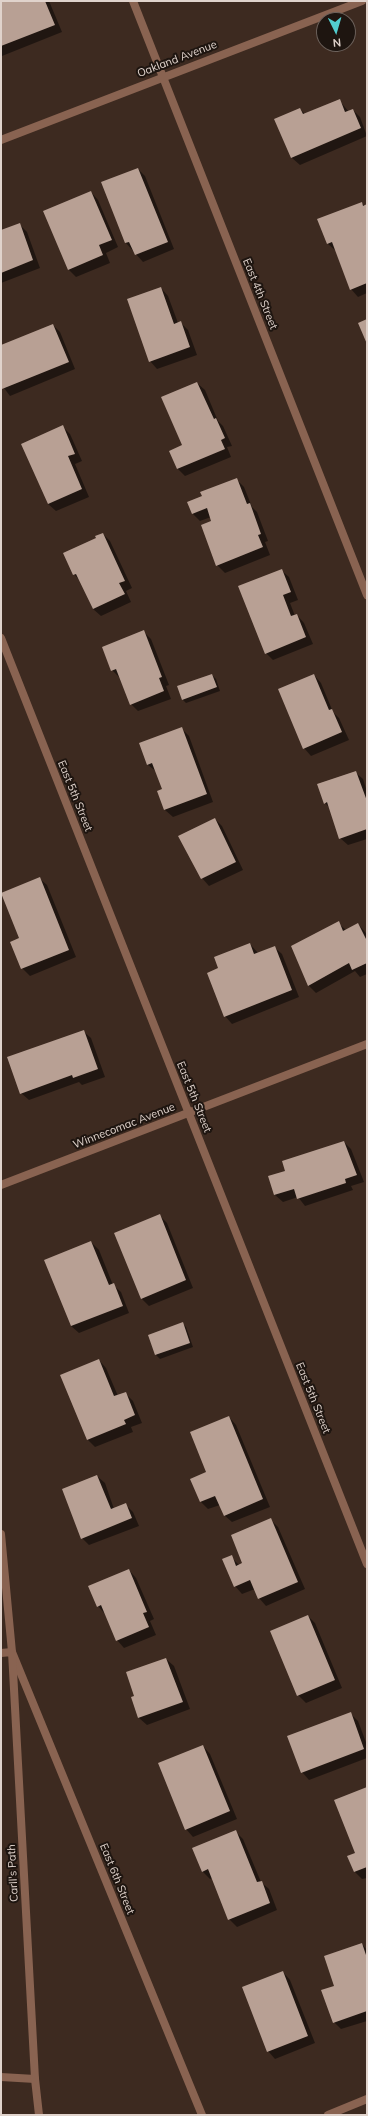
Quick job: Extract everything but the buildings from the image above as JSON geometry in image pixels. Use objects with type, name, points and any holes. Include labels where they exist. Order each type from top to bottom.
[{"type":"street","name":"East 4th Street","points":[[133,1],[367,595]]},
{"type":"street","name":"Oakland Avenue","points":[[1,140],[163,76],[362,1]]},
{"type":"street","name":"East 5th Street","points":[[1,638],[367,1564]]},
{"type":"street","name":"Winnecomac Avenue","points":[[1,1185],[367,1044]]},
{"type":"street","name":"Carll's Path","points":[[1,1534],[12,1652],[35,2079],[39,2115]]},
{"type":"street","points":[[1,1653],[12,1652]]},
{"type":"street","name":"East 6th Street","points":[[12,1652],[202,2115]]},
{"type":"street","points":[[1,2076],[35,2079]]},
{"type":"street","points":[[328,2115],[367,2100]]}]
